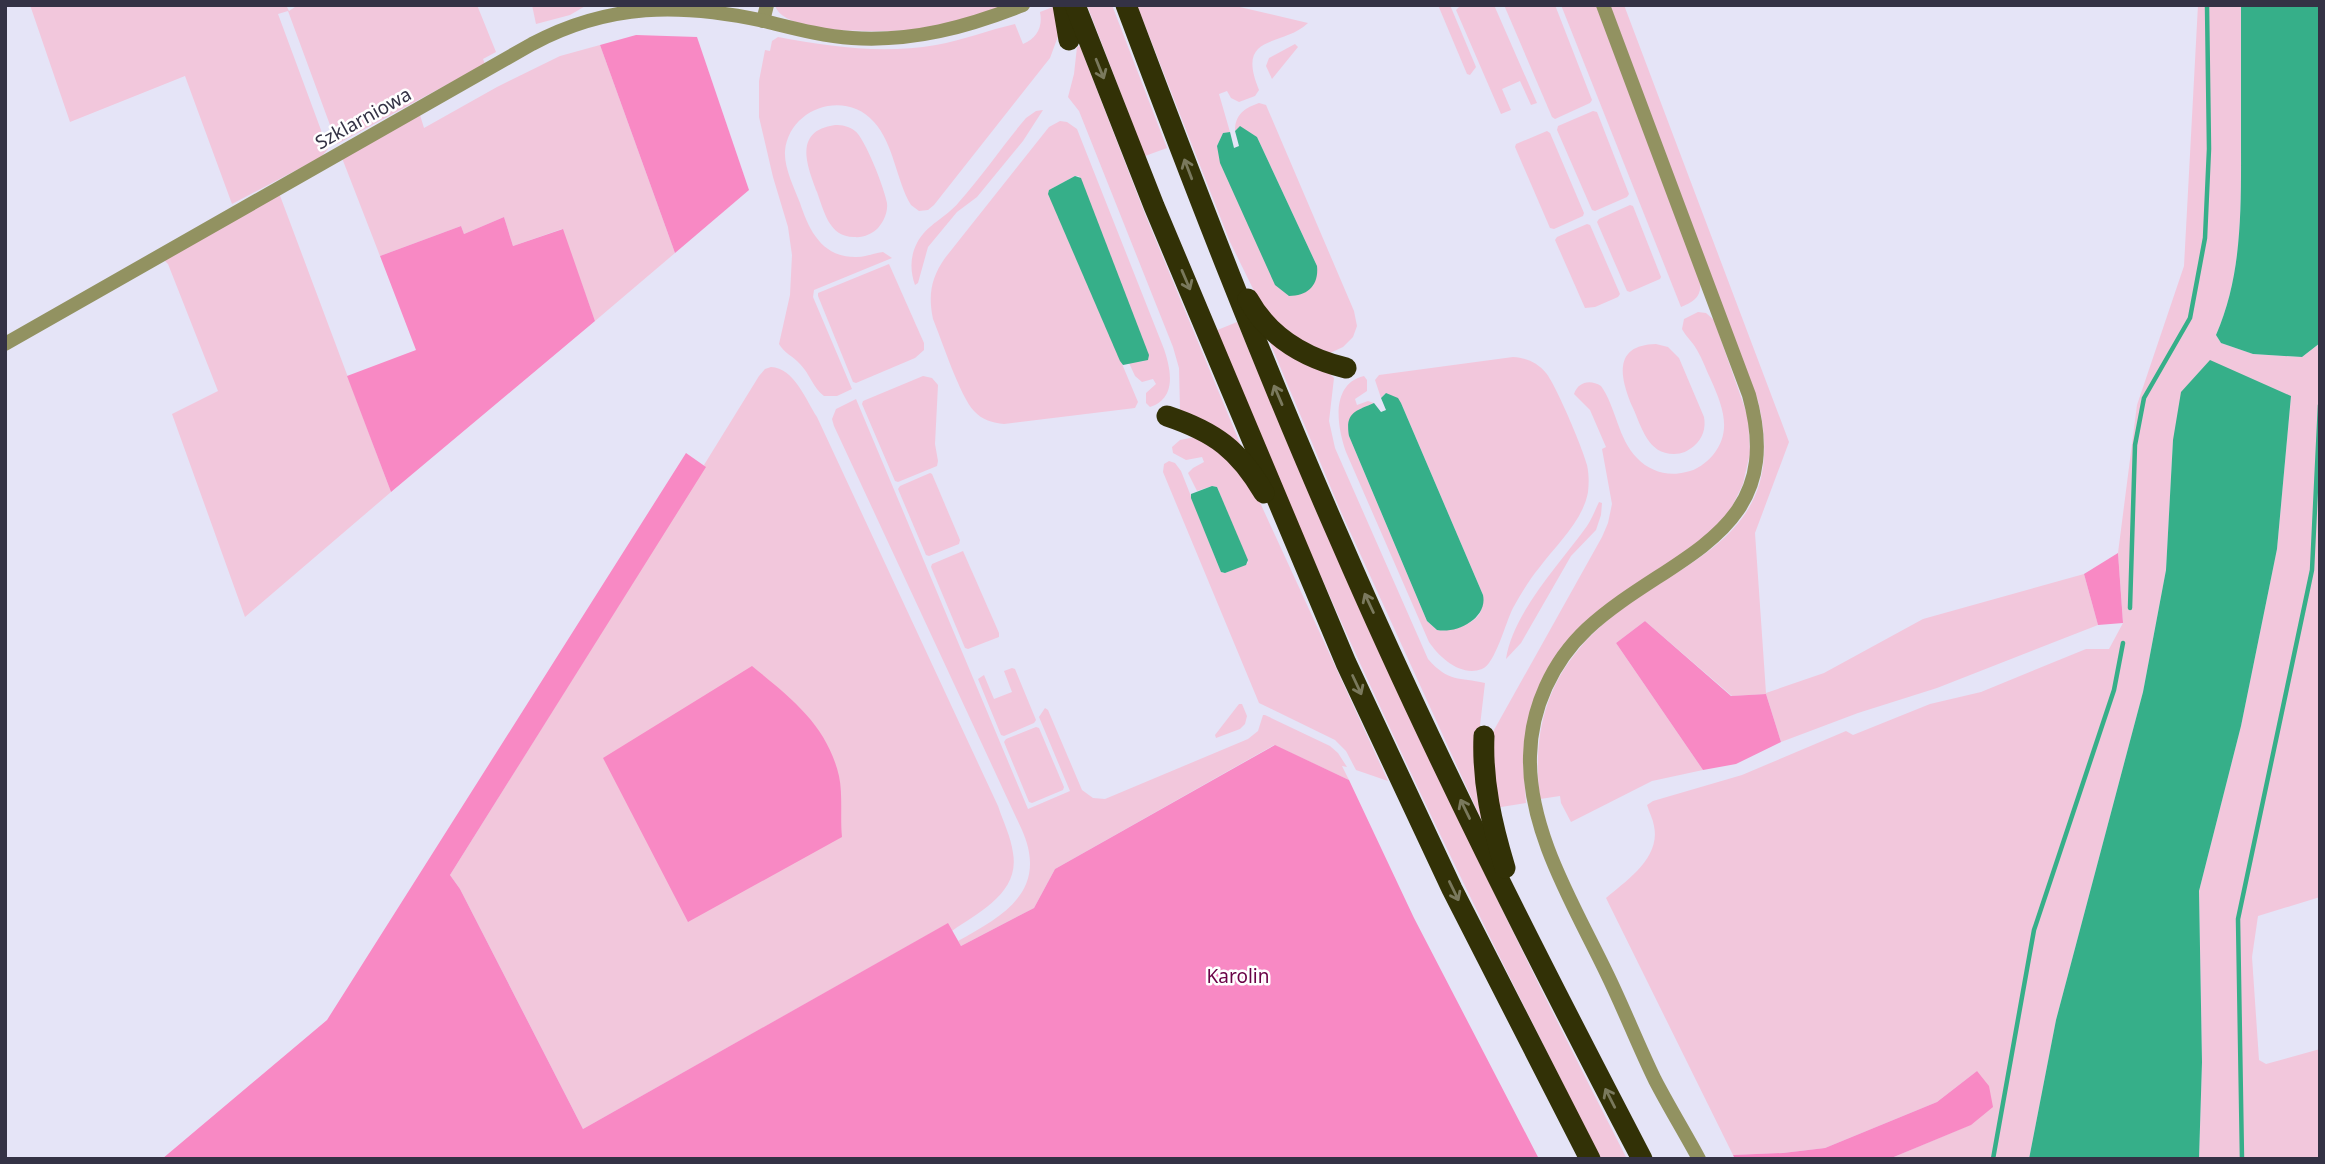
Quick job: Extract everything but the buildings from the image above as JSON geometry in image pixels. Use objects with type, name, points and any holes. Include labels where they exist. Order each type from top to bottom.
[{"type":"highway","points":[[1063,5],[1069,40]]},
{"type":"highway","points":[[1075,5],[1154,206],[1346,663],[1452,888],[1590,1159]]},
{"type":"highway","points":[[1126,5],[1212,233],[1341,542],[1419,713],[1538,959],[1642,1159]]},
{"type":"highway","points":[[1212,233],[1253,310],[1267,326],[1302,353],[1346,368]]},
{"type":"highway","points":[[1167,416],[1193,425],[1219,439],[1240,458],[1301,555]]},
{"type":"highway","points":[[1484,736],[1484,768],[1493,828],[1505,870],[1538,959]]},
{"type":"street","points":[[763,21],[767,5]]},
{"type":"street","name":"Szklarniowa","points":[[5,344],[578,22],[637,10],[684,10],[763,21],[840,37],[915,37],[964,26],[1023,5]]},
{"type":"street","points":[[1603,5],[1749,395],[1758,444],[1756,464],[1746,498],[1727,525],[1700,550],[1608,612],[1576,641],[1558,666],[1548,683],[1534,720],[1530,756],[1531,788],[1542,834],[1563,881],[1656,1081],[1699,1159]]},
{"type":"shaded area","points":[[30,5],[286,5],[289,11],[298,5],[477,5],[496,52],[483,59],[485,64],[337,144],[288,11],[278,14],[328,149],[321,157],[232,204],[185,76],[70,122]]},
{"type":"shaded area","points":[[532,5],[587,5],[570,15],[536,24]]},
{"type":"shaded area","points":[[775,5],[997,5],[998,9],[939,27],[871,31],[820,28],[799,23],[783,16]]},
{"type":"shaded area","points":[[1058,5],[1060,31],[1050,58],[928,210],[919,211],[911,205],[881,131],[862,112],[834,105],[820,108],[807,114],[789,136],[785,151],[788,171],[808,223],[819,240],[835,253],[845,256],[860,257],[883,252],[892,258],[814,290],[813,297],[852,389],[837,396],[824,396],[797,361],[779,344],[790,295],[792,255],[788,227],[759,117],[759,81],[765,50],[770,51],[772,41],[778,37],[857,48],[916,48],[946,43],[1015,24],[1023,44],[1032,39],[1038,31],[1040,12]]},
{"type":"shaded area","points":[[1087,5],[1112,5],[1167,148],[1145,156]]},
{"type":"shaded area","points":[[1137,5],[1231,5],[1308,23],[1257,50],[1253,59],[1253,71],[1259,90],[1255,96],[1239,102],[1231,98],[1227,91],[1219,94],[1230,132],[1223,133],[1217,146],[1317,266],[1257,137],[1240,127],[1235,131],[1237,120],[1249,107],[1259,103],[1266,105],[1354,311],[1357,326],[1353,337],[1343,347],[1330,353],[1288,335],[1259,301],[1230,242]]},
{"type":"shaded area","points":[[1438,5],[1450,5],[1476,67],[1470,75],[1467,74]]},
{"type":"shaded area","points":[[1461,5],[1494,5],[1537,103],[1531,105],[1520,81],[1502,89],[1511,110],[1501,114],[1456,10]]},
{"type":"shaded area","points":[[1504,5],[1555,5],[1592,100],[1590,103],[1555,119],[1552,117]]},
{"type":"shaded area","points":[[1561,5],[1596,5],[1700,282],[1700,292],[1696,298],[1681,307]]},
{"type":"shaded area","points":[[1610,5],[1624,5],[1789,442],[1755,533],[1766,693],[1824,673],[1923,619],[2084,574],[2098,625],[1937,688],[1858,713],[1781,742],[1766,694],[1732,696],[1645,621],[1616,643],[1703,770],[1652,781],[1571,822],[1560,796],[1540,799],[1540,739],[1543,720],[1556,683],[1579,649],[1609,619],[1710,550],[1737,524],[1756,493],[1764,453],[1758,401]]},
{"type":"shaded area","points":[[2198,5],[2241,5],[2239,239],[2231,288],[2216,335],[2221,343],[2253,354],[2302,357],[2320,343],[2320,897],[2258,916],[2252,957],[2259,1060],[2266,1064],[2320,1049],[2320,1159],[2199,1159],[2202,1062],[2199,891],[2241,726],[2277,549],[2291,396],[2173,440],[2166,570],[2143,692],[2056,1020],[2029,1159],[1889,1159],[1970,1125],[1977,1071],[1937,1102],[1825,1148],[1733,1155],[1606,898],[1640,868],[1652,848],[1654,826],[1647,805],[1653,801],[1742,775],[1846,731],[1853,735],[1930,704],[1981,692],[2086,649],[2109,649],[2123,623],[2118,553],[2137,405],[2184,266]]},
{"type":"shaded area","points":[[2241,5],[2320,5],[2320,343],[2302,357],[2253,354],[2221,343],[2216,335],[2231,288],[2239,239]]},
{"type":"shaded area","points":[[1295,44],[1298,47],[1272,79],[1266,66],[1269,58]]},
{"type":"shaded area","points":[[600,45],[675,253],[595,321],[562,229],[513,246],[504,217],[464,234],[461,226],[380,256],[342,158],[420,115],[424,128],[560,56]]},
{"type":"shaded area","points":[[1080,46],[1145,214],[1242,448],[1180,410],[1179,368],[1173,347],[1079,111],[1068,97],[1077,47]]},
{"type":"shaded area","points":[[1043,110],[1023,141],[977,197],[957,212],[928,247],[918,283],[915,285],[912,258],[921,236],[959,202],[1026,118]]},
{"type":"shaded area","points":[[1593,111],[1597,112],[1629,194],[1595,211],[1592,210],[1557,130],[1558,126]]},
{"type":"shaded area","points":[[1060,121],[1077,129],[1164,349],[1170,382],[1165,397],[1150,407],[1146,403],[1146,393],[1156,384],[1153,379],[1142,382],[1135,376],[1129,363],[1144,361],[1079,176],[1075,176],[1049,190],[1138,402],[1135,408],[996,423],[977,414],[963,393],[933,319],[932,287],[945,258],[1049,127]]},
{"type":"shaded area","points":[[835,125],[855,131],[864,143],[885,196],[887,206],[884,219],[876,230],[864,236],[846,236],[833,228],[825,215],[807,161],[808,142],[813,134],[822,128]]},
{"type":"shaded area","points":[[1240,126],[1257,137],[1317,266],[1314,284],[1302,294],[1289,296],[1275,285],[1220,163],[1217,146],[1223,133],[1230,132],[1234,148],[1239,146],[1235,131]]},
{"type":"shaded area","points":[[1547,131],[1584,213],[1583,216],[1554,229],[1550,228],[1515,147],[1516,144]]},
{"type":"shaded area","points":[[1075,176],[1081,178],[1149,355],[1148,360],[1123,365],[1120,361],[1048,194],[1049,190]]},
{"type":"shaded area","points":[[279,193],[391,492],[245,617],[172,414],[218,391],[168,264],[163,259]]},
{"type":"shaded area","points":[[1630,205],[1633,206],[1661,277],[1630,292],[1627,291],[1597,222]]},
{"type":"shaded area","points":[[1587,224],[1590,225],[1620,294],[1595,307],[1585,308],[1555,240]]},
{"type":"shaded area","points":[[889,264],[924,343],[924,350],[915,358],[856,383],[853,382],[818,293]]},
{"type":"shaded area","points":[[1698,312],[1706,313],[1714,320],[1748,417],[1750,453],[1743,484],[1730,511],[1705,537],[1583,624],[1530,713],[1523,759],[1526,803],[1495,808],[1492,735],[1602,537],[1612,504],[1602,449],[1606,447],[1590,410],[1574,394],[1578,387],[1585,383],[1601,386],[1625,442],[1647,466],[1672,474],[1701,466],[1719,446],[1723,437],[1724,418],[1715,389],[1699,354],[1682,329],[1684,319]]},
{"type":"shaded area","points":[[1237,322],[1328,534],[1423,744],[1523,953],[1627,1159],[1601,1159],[1490,937],[1361,666],[1215,331]]},
{"type":"shaded area","points":[[1268,338],[1334,378],[1329,421],[1335,448],[1428,659],[1448,676],[1485,683],[1477,751],[1482,821],[1341,512]]},
{"type":"shaded area","points":[[1656,344],[1668,347],[1679,358],[1704,417],[1700,440],[1680,453],[1665,453],[1652,445],[1643,431],[1625,386],[1623,366],[1626,357],[1632,350]]},
{"type":"shaded area","points":[[1513,357],[1535,363],[1550,380],[1584,457],[1588,472],[1588,492],[1575,523],[1532,577],[1516,603],[1487,666],[1474,671],[1466,670],[1445,660],[1429,642],[1346,452],[1340,431],[1339,408],[1346,388],[1364,376],[1367,380],[1367,391],[1355,399],[1357,405],[1368,401],[1374,403],[1358,410],[1349,436],[1427,621],[1437,630],[1454,629],[1477,617],[1482,609],[1483,595],[1401,403],[1386,393],[1381,398],[1375,380],[1379,375]]},
{"type":"shaded area","points":[[2210,360],[2291,396],[2277,549],[2241,726],[2199,891],[2202,1062],[2199,1159],[2029,1159],[2056,1020],[2143,692],[2166,570],[2173,440],[2181,392]]},
{"type":"shaded area","points":[[771,367],[793,379],[817,417],[998,806],[1011,841],[1013,867],[1004,890],[995,900],[952,931],[947,924],[583,1129],[460,889],[450,875],[759,376]]},
{"type":"shaded area","points":[[923,376],[932,378],[938,385],[935,444],[937,466],[898,482],[895,481],[862,404],[863,401]]},
{"type":"shaded area","points":[[1386,393],[1398,398],[1401,403],[1483,595],[1481,611],[1462,627],[1437,630],[1427,621],[1349,436],[1349,422],[1353,414],[1374,403],[1381,412],[1386,410],[1381,398]]},
{"type":"shaded area","points":[[856,399],[1028,809],[1070,791],[1039,717],[1045,708],[1082,790],[1093,798],[1105,799],[1248,739],[1258,731],[1263,715],[1330,746],[1347,767],[1342,766],[1349,780],[1274,745],[1055,869],[1034,908],[961,946],[958,941],[991,922],[1017,899],[1030,870],[1029,851],[1022,830],[834,426],[832,419],[836,409]]},
{"type":"shaded area","points":[[1195,437],[1224,452],[1257,496],[1388,781],[1356,770],[1346,751],[1335,740],[1259,703],[1163,472],[1164,464],[1169,461],[1175,463],[1181,471],[1221,572],[1225,573],[1248,563],[1217,487],[1197,491],[1188,473],[1204,462],[1202,457],[1186,460],[1173,453],[1172,447],[1180,440]]},
{"type":"shaded area","points":[[930,473],[960,540],[959,544],[929,556],[926,555],[898,489]]},
{"type":"shaded area","points":[[1212,486],[1217,487],[1248,560],[1246,565],[1225,573],[1221,572],[1191,498],[1191,494]]},
{"type":"shaded area","points":[[1599,502],[1602,503],[1601,515],[1596,530],[1571,556],[1521,643],[1506,659],[1510,641],[1528,606],[1587,526]]},
{"type":"shaded area","points":[[963,551],[999,633],[999,637],[968,649],[965,648],[931,567],[932,564]]},
{"type":"shaded area","points":[[1015,669],[1036,720],[1004,736],[1001,735],[978,679],[984,675],[994,699],[1012,692],[1004,671]]},
{"type":"shaded area","points":[[1239,704],[1242,704],[1247,716],[1245,724],[1240,729],[1216,738],[1215,735]]},
{"type":"shaded area","points":[[1039,728],[1064,787],[1063,790],[1032,803],[1029,802],[1004,742]]},
{"type":"green space","points":[[636,35],[697,37],[749,190],[675,253],[600,45]]},
{"type":"green space","points":[[504,217],[513,246],[563,229],[595,321],[391,492],[347,376],[416,350],[380,256],[461,226],[464,234]]},
{"type":"green space","name":"Karolin","points":[[686,453],[706,467],[450,875],[460,889],[583,1129],[948,923],[961,946],[1034,908],[1055,869],[1275,745],[1349,780],[1414,918],[1539,1159],[162,1159],[327,1020]]},
{"type":"green space","points":[[2118,553],[2123,623],[2098,625],[2084,574]]},
{"type":"green space","points":[[1645,621],[1731,696],[1766,694],[1781,742],[1736,764],[1703,770],[1616,643]]},
{"type":"green space","points":[[752,666],[794,701],[826,742],[839,776],[842,837],[688,922],[603,758]]},
{"type":"green space","points":[[1977,1071],[1989,1086],[1993,1107],[1971,1125],[1889,1159],[1735,1159],[1733,1155],[1825,1148],[1937,1102]]},
{"type":"waterway","points":[[2130,608],[2135,445],[2144,398],[2190,318],[2205,238],[2209,149],[2207,5]]},
{"type":"waterway","points":[[2242,1159],[2238,919],[2312,570],[2320,405]]},
{"type":"waterway","points":[[1993,1159],[2034,930],[2114,690],[2123,643]]}]
